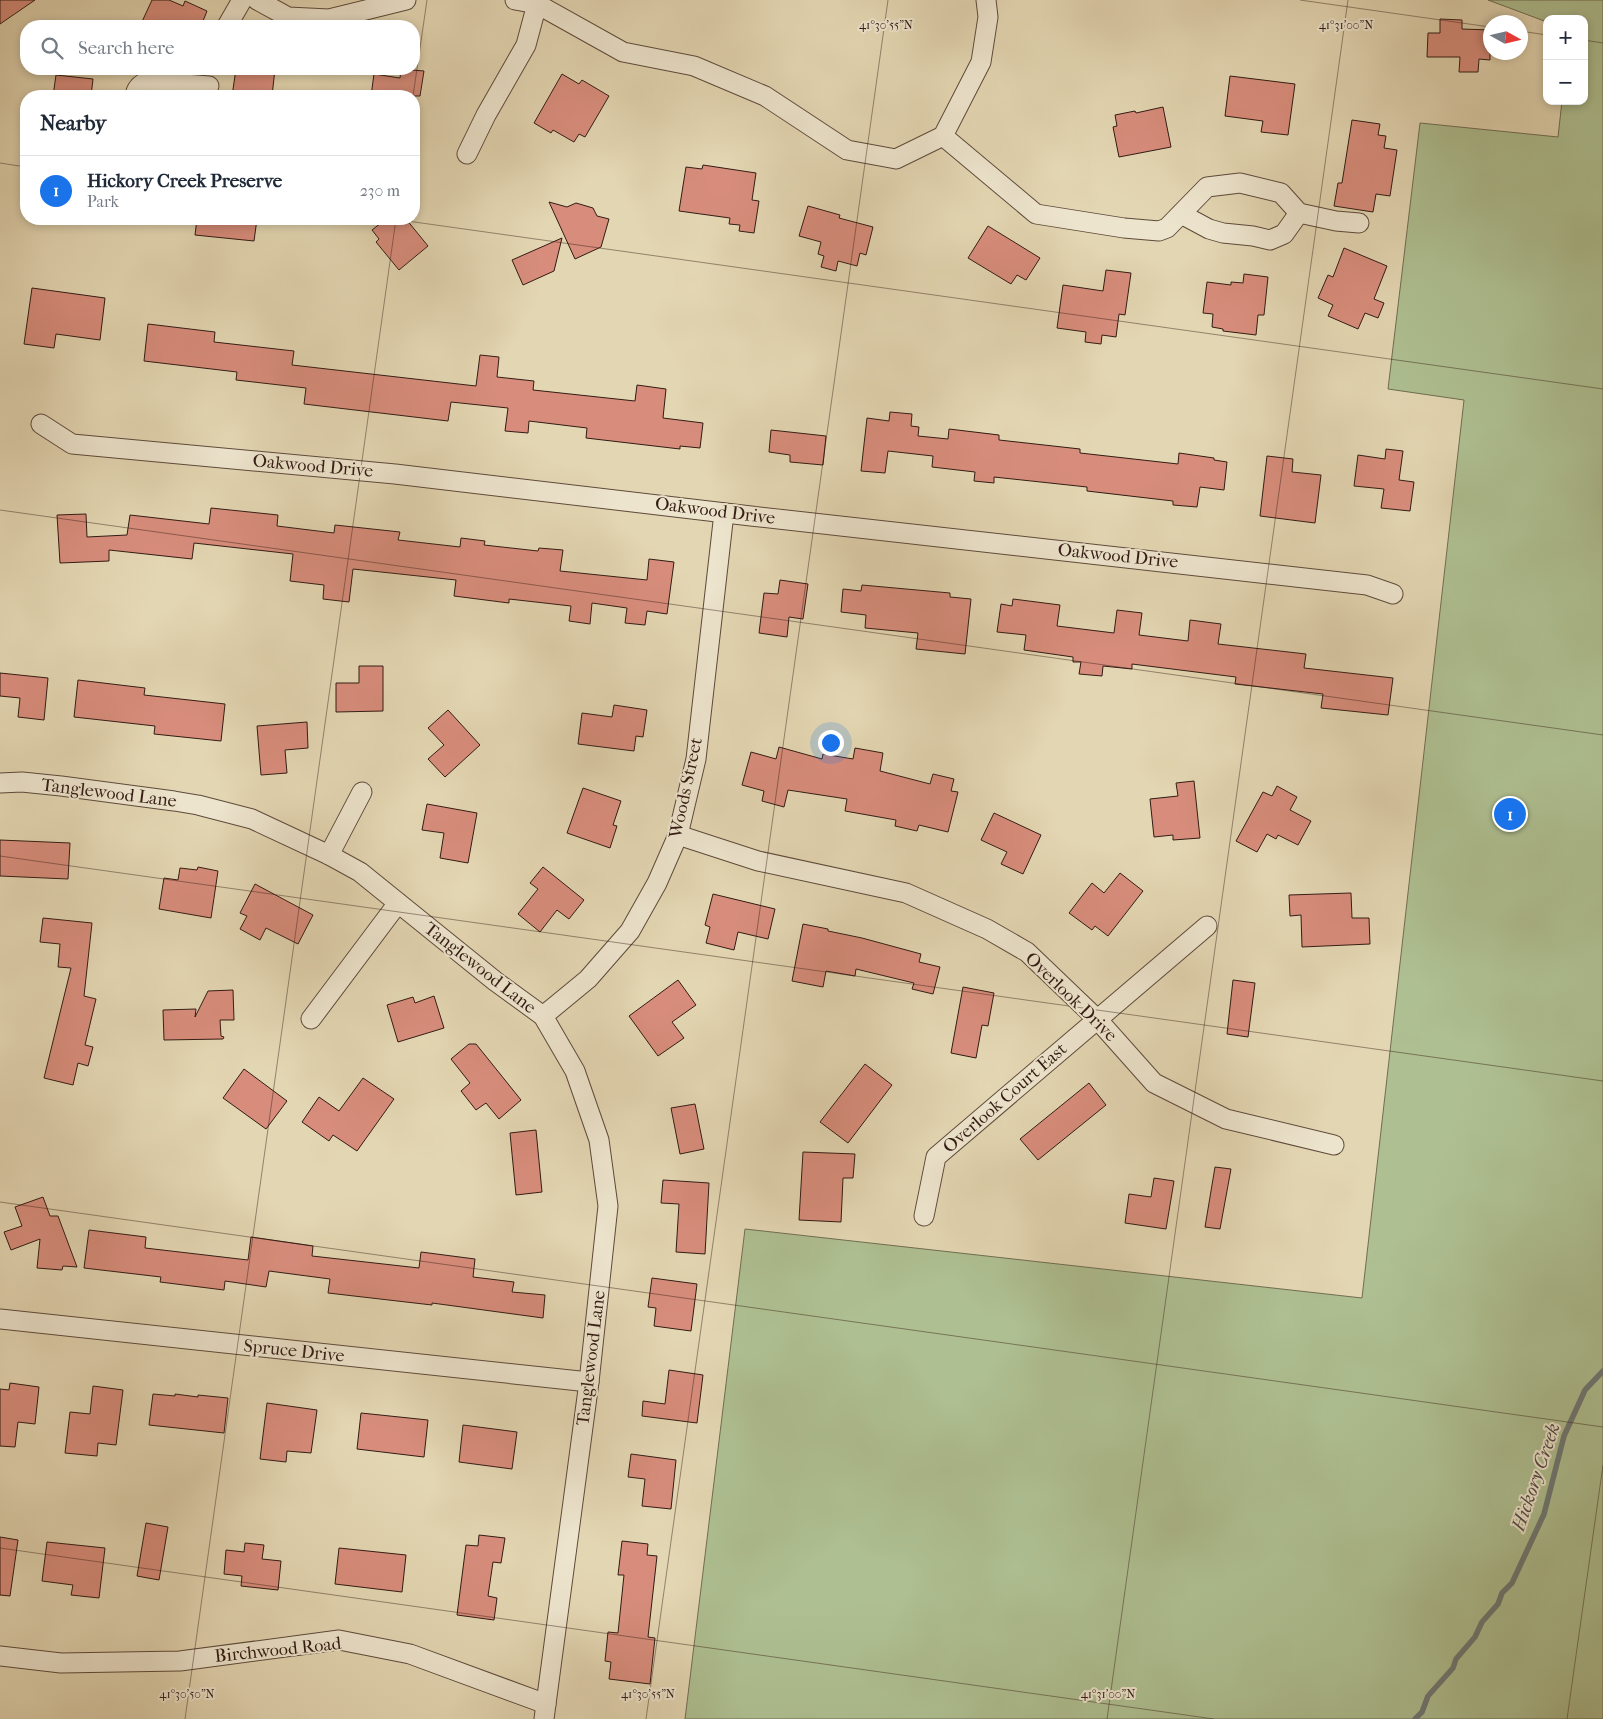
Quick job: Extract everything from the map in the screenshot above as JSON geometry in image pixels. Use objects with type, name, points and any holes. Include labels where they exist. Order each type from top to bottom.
[{"type":"street","points":[[230,20],[242,0]]},
{"type":"street","points":[[257,0],[288,17],[329,19],[406,0]]},
{"type":"street","points":[[515,0],[536,4],[622,52],[694,66],[765,96],[847,150],[896,159],[943,136],[981,62],[988,17],[986,0]]},
{"type":"street","points":[[467,154],[486,115],[526,45],[536,4]]},
{"type":"street","points":[[136,90],[148,81],[209,84]]},
{"type":"street","points":[[943,136],[1036,214],[1124,228],[1159,231],[1167,228],[1207,187],[1240,183],[1281,193],[1299,214],[1359,224]]},
{"type":"street","points":[[1181,214],[1209,229],[1270,240],[1284,234],[1299,214]]},
{"type":"street","name":"Oakwood Drive","points":[[41,424],[72,444],[395,474],[1367,585],[1393,594]]},
{"type":"street","name":"Woods Street","points":[[542,1016],[588,979],[630,931],[657,883],[678,836],[696,760],[724,513]]},
{"type":"street","name":"Tanglewood Lane","points":[[0,783],[22,782],[61,786],[198,805],[252,819],[329,854],[360,872],[495,981],[542,1016],[574,1071],[599,1140],[608,1206],[589,1382],[545,1712]]},
{"type":"street","points":[[329,854],[362,792]]},
{"type":"street","name":"Overlook Drive","points":[[678,836],[758,861],[906,893],[987,929],[1027,952],[1097,1019],[1154,1083],[1226,1119],[1334,1145]]},
{"type":"street","points":[[311,1019],[398,903]]},
{"type":"street","name":"Overlook Court East","points":[[924,1216],[936,1157],[1207,926]]},
{"type":"street","name":"Spruce Drive","points":[[0,1319],[589,1382]]},
{"type":"street","name":"Birchwood Road","points":[[0,1656],[61,1663],[180,1661],[339,1640],[410,1654],[545,1712]]},
{"type":"green space","points":[[1488,0],[1603,0],[1603,1719],[685,1719],[745,1229],[1362,1298],[1464,400],[1388,389],[1420,123],[1558,137],[1562,105],[1588,105],[1588,15],[1543,15],[1543,21]]},
{"type":"building","points":[[0,0],[35,0],[0,24]]},
{"type":"building","points":[[152,0],[169,0],[183,6],[185,1],[207,11],[203,20],[143,20]]},
{"type":"building","points":[[1440,19],[1462,20],[1462,29],[1483,30],[1483,59],[1479,59],[1478,72],[1459,72],[1460,57],[1427,57],[1428,33],[1440,33]]},
{"type":"building","points":[[420,71],[424,71],[420,96],[420,90],[372,90],[374,75],[400,78],[400,75],[420,75]]},
{"type":"building","points":[[562,74],[579,84],[582,80],[609,96],[585,137],[579,134],[574,142],[553,130],[551,133],[534,123]]},
{"type":"building","points":[[56,75],[93,79],[92,90],[54,90]]},
{"type":"building","points":[[235,75],[274,75],[273,90],[233,90]]},
{"type":"building","points":[[1230,76],[1295,84],[1288,135],[1261,132],[1263,121],[1225,116]]},
{"type":"building","points":[[1163,107],[1171,147],[1119,157],[1113,127],[1117,126],[1115,115]]},
{"type":"building","points":[[1352,120],[1380,124],[1378,135],[1386,136],[1384,148],[1397,150],[1390,196],[1376,194],[1373,212],[1334,206],[1338,183],[1342,183]]},
{"type":"building","points":[[703,165],[756,173],[752,200],[759,201],[754,233],[739,231],[740,225],[729,224],[730,218],[679,211],[686,167],[702,169]]},
{"type":"building","points":[[549,202],[567,207],[576,203],[593,208],[597,216],[609,219],[601,247],[575,259]]},
{"type":"building","points":[[808,206],[840,215],[839,218],[873,227],[866,255],[860,253],[857,266],[838,261],[836,271],[821,267],[824,256],[818,254],[821,242],[799,236]]},
{"type":"building","points":[[196,225],[256,225],[254,241],[195,235]]},
{"type":"building","points":[[378,225],[411,225],[428,246],[399,270],[376,242],[379,239],[372,230]]},
{"type":"building","points":[[988,226],[1040,258],[1026,280],[1017,275],[1011,284],[968,258]]},
{"type":"building","points":[[562,238],[554,271],[523,285],[512,260]]},
{"type":"building","points":[[1344,248],[1387,266],[1374,299],[1384,303],[1378,318],[1365,313],[1358,329],[1328,316],[1333,305],[1318,298],[1328,275],[1333,277]]},
{"type":"building","points":[[1106,270],[1131,273],[1125,315],[1119,314],[1116,337],[1102,335],[1101,344],[1085,342],[1086,332],[1057,328],[1063,285],[1103,291]]},
{"type":"building","points":[[1244,274],[1268,277],[1264,315],[1258,315],[1256,335],[1223,331],[1223,329],[1212,327],[1213,314],[1203,313],[1207,282],[1231,285],[1231,282],[1243,283]]},
{"type":"building","points":[[32,288],[105,298],[100,340],[56,334],[54,348],[24,344]]},
{"type":"building","points":[[148,324],[215,332],[214,342],[294,351],[292,365],[476,386],[480,355],[499,357],[497,377],[534,381],[533,390],[635,401],[637,385],[666,389],[663,418],[703,423],[700,448],[680,446],[680,449],[586,438],[587,428],[529,421],[528,433],[505,431],[508,408],[451,402],[448,421],[304,404],[306,388],[236,380],[237,372],[144,361]]},
{"type":"building","points":[[890,412],[912,414],[911,426],[919,427],[918,436],[948,439],[949,429],[999,435],[999,440],[1080,449],[1080,453],[1178,464],[1179,453],[1214,458],[1214,460],[1227,462],[1224,490],[1200,487],[1197,507],[1173,505],[1173,501],[1087,491],[1087,487],[994,477],[994,483],[974,481],[975,472],[932,467],[933,456],[888,451],[885,473],[861,471],[867,418],[889,421]]},
{"type":"building","points":[[771,430],[826,436],[823,465],[790,462],[790,455],[769,452]]},
{"type":"building","points":[[1386,449],[1403,451],[1399,480],[1414,482],[1410,511],[1381,508],[1384,489],[1354,486],[1358,455],[1385,459]]},
{"type":"building","points":[[1267,456],[1293,459],[1292,472],[1321,475],[1315,523],[1260,516]]},
{"type":"building","points":[[211,508],[278,515],[277,526],[334,533],[335,525],[400,532],[398,540],[460,547],[461,538],[485,541],[484,545],[538,551],[539,548],[563,550],[560,571],[647,580],[649,559],[674,562],[667,614],[647,611],[645,625],[625,623],[627,608],[592,603],[590,624],[569,621],[571,606],[509,599],[509,603],[454,596],[456,580],[353,569],[349,602],[323,599],[324,585],[290,581],[293,554],[194,543],[192,559],[109,550],[109,561],[60,563],[57,515],[86,514],[87,537],[127,535],[130,515],[209,524]]},
{"type":"building","points":[[780,580],[808,584],[803,619],[789,617],[787,637],[759,633],[764,593],[778,594]]},
{"type":"building","points":[[862,585],[950,593],[950,597],[971,599],[965,654],[916,649],[918,633],[865,628],[866,615],[841,612],[843,589],[861,591]]},
{"type":"building","points":[[1013,599],[1060,605],[1057,626],[1114,633],[1117,610],[1142,613],[1139,635],[1188,641],[1190,620],[1221,624],[1218,644],[1306,654],[1304,668],[1393,678],[1388,715],[1321,708],[1323,694],[1235,684],[1236,677],[1132,664],[1132,669],[1103,666],[1102,676],[1079,674],[1081,662],[1073,662],[1073,657],[1024,650],[1026,635],[997,632],[1001,604],[1012,606]]},
{"type":"building","points":[[359,666],[383,666],[383,711],[336,712],[336,683],[359,683]]},
{"type":"building","points":[[0,673],[48,678],[44,720],[18,717],[20,698],[0,696]]},
{"type":"building","points":[[78,680],[145,688],[144,695],[225,704],[221,741],[154,734],[155,726],[74,717]]},
{"type":"building","points":[[614,705],[647,710],[643,737],[636,736],[634,751],[578,744],[582,713],[612,717]]},
{"type":"building","points":[[448,710],[480,745],[445,777],[428,759],[444,745],[428,728]]},
{"type":"building","points":[[307,722],[308,748],[285,750],[287,773],[261,775],[257,726]]},
{"type":"building","points":[[779,747],[822,759],[823,754],[853,759],[855,748],[883,753],[880,771],[930,784],[933,774],[954,779],[951,791],[958,792],[948,832],[919,825],[917,831],[895,826],[896,820],[845,811],[847,799],[788,790],[784,807],[762,801],[764,791],[742,785],[751,752],[776,759]]},
{"type":"building","points":[[1194,781],[1200,838],[1173,840],[1173,835],[1154,837],[1150,799],[1178,796],[1176,783]]},
{"type":"building","points":[[1277,786],[1297,797],[1290,810],[1311,821],[1298,845],[1278,835],[1276,839],[1267,834],[1257,852],[1236,841],[1263,792],[1272,796]]},
{"type":"building","points":[[583,788],[621,801],[613,825],[617,826],[610,848],[567,833]]},
{"type":"building","points":[[427,804],[477,813],[468,863],[440,858],[444,833],[422,830]]},
{"type":"building","points":[[994,813],[1041,835],[1023,874],[1001,864],[1007,852],[981,840]]},
{"type":"building","points":[[0,840],[70,843],[68,879],[0,876]]},
{"type":"building","points":[[198,867],[218,871],[211,918],[159,909],[164,878],[178,880],[180,868],[197,870]]},
{"type":"building","points":[[543,867],[584,900],[569,919],[557,910],[540,932],[518,914],[538,889],[530,883]]},
{"type":"building","points":[[1120,873],[1143,891],[1108,936],[1095,926],[1092,930],[1069,913],[1092,883],[1104,893]]},
{"type":"building","points":[[255,884],[313,915],[298,944],[266,928],[260,940],[240,929],[247,916],[240,913]]},
{"type":"building","points":[[1351,893],[1352,918],[1369,918],[1370,944],[1302,947],[1301,915],[1290,916],[1289,895]]},
{"type":"building","points":[[713,894],[775,909],[768,939],[738,932],[734,950],[706,943],[710,927],[705,925]]},
{"type":"building","points":[[43,918],[92,923],[84,996],[96,999],[85,1045],[93,1047],[88,1066],[78,1063],[73,1085],[44,1078],[71,968],[58,967],[60,944],[40,942]]},
{"type":"building","points":[[803,924],[921,954],[919,962],[940,967],[933,994],[912,989],[914,983],[856,969],[855,976],[826,971],[823,987],[792,981]]},
{"type":"building","points":[[678,980],[696,1005],[672,1022],[684,1038],[658,1056],[629,1016]]},
{"type":"building","points":[[1233,980],[1255,983],[1248,1037],[1227,1034]]},
{"type":"building","points":[[963,987],[994,993],[988,1026],[982,1025],[976,1058],[951,1053]]},
{"type":"building","points":[[233,990],[234,1020],[220,1020],[221,1036],[224,1037],[223,1039],[164,1040],[163,1010],[196,1009],[195,1017],[208,991]]},
{"type":"building","points":[[434,996],[444,1028],[398,1042],[387,1005],[413,997],[415,1003]]},
{"type":"building","points":[[469,1044],[476,1044],[521,1100],[499,1119],[486,1103],[476,1110],[461,1091],[470,1083],[451,1059]]},
{"type":"building","points":[[865,1064],[892,1085],[848,1143],[820,1122]]},
{"type":"building","points":[[244,1069],[287,1101],[266,1129],[223,1098]]},
{"type":"building","points":[[363,1078],[394,1099],[357,1151],[333,1135],[329,1141],[302,1122],[319,1097],[339,1111]]},
{"type":"building","points":[[1089,1083],[1106,1105],[1038,1160],[1020,1139]]},
{"type":"building","points":[[695,1104],[704,1149],[680,1154],[671,1108]]},
{"type":"building","points":[[536,1130],[542,1192],[516,1195],[510,1133]]},
{"type":"building","points":[[803,1152],[855,1154],[853,1178],[843,1178],[841,1222],[799,1220]]},
{"type":"building","points":[[1215,1167],[1231,1169],[1220,1229],[1205,1227]]},
{"type":"building","points":[[1154,1178],[1174,1181],[1166,1229],[1125,1223],[1129,1194],[1151,1197]]},
{"type":"building","points":[[663,1180],[709,1183],[705,1254],[676,1252],[679,1204],[661,1203]]},
{"type":"building","points":[[43,1197],[50,1216],[58,1216],[77,1267],[63,1266],[62,1270],[37,1268],[40,1239],[11,1250],[4,1232],[22,1226],[15,1207]]},
{"type":"building","points":[[89,1230],[146,1237],[145,1248],[248,1260],[251,1237],[313,1246],[312,1256],[419,1268],[421,1252],[475,1259],[473,1277],[514,1282],[512,1292],[545,1295],[543,1318],[432,1303],[432,1305],[328,1293],[330,1279],[269,1271],[266,1287],[225,1281],[224,1290],[160,1282],[161,1277],[84,1268]]},
{"type":"building","points":[[652,1278],[697,1284],[691,1331],[654,1326],[656,1308],[648,1307]]},
{"type":"building","points":[[669,1370],[703,1375],[697,1423],[642,1416],[643,1401],[665,1404]]},
{"type":"building","points":[[10,1383],[39,1387],[35,1424],[18,1422],[15,1447],[0,1446],[0,1389],[9,1390]]},
{"type":"building","points":[[93,1386],[123,1390],[116,1445],[98,1443],[97,1456],[65,1453],[70,1412],[90,1414]]},
{"type":"building","points":[[153,1394],[228,1398],[224,1433],[149,1425]]},
{"type":"building","points":[[267,1403],[317,1410],[311,1453],[287,1451],[286,1462],[260,1459]]},
{"type":"building","points":[[361,1413],[428,1420],[424,1457],[357,1449]]},
{"type":"building","points":[[463,1425],[517,1432],[512,1469],[459,1462]]},
{"type":"building","points":[[631,1454],[676,1460],[671,1509],[642,1506],[645,1479],[628,1477]]},
{"type":"building","points":[[146,1523],[168,1527],[159,1580],[137,1576]]},
{"type":"building","points":[[479,1535],[505,1538],[501,1563],[493,1562],[488,1596],[497,1598],[494,1620],[457,1615],[466,1545],[478,1546]]},
{"type":"building","points":[[0,1537],[18,1540],[10,1596],[0,1595]]},
{"type":"building","points":[[622,1541],[648,1544],[647,1555],[657,1556],[648,1637],[655,1638],[650,1684],[609,1679],[611,1662],[605,1661],[608,1632],[618,1633],[624,1575],[618,1575]]},
{"type":"building","points":[[47,1542],[105,1548],[99,1598],[71,1595],[73,1585],[42,1581]]},
{"type":"building","points":[[245,1543],[264,1545],[262,1559],[281,1561],[278,1590],[241,1586],[242,1576],[224,1574],[226,1550],[244,1552]]},
{"type":"building","points":[[339,1548],[406,1555],[402,1592],[335,1584]]},
{"type":"waterway","name":"Hickory Creek","points":[[1415,1719],[1422,1712],[1428,1696],[1453,1668],[1456,1659],[1475,1637],[1482,1622],[1498,1604],[1502,1593],[1512,1583],[1544,1514],[1564,1436],[1585,1390],[1603,1371]]},
{"type":"place","name":"Hickory Creek Preserve","points":[[1510,814]]}]
